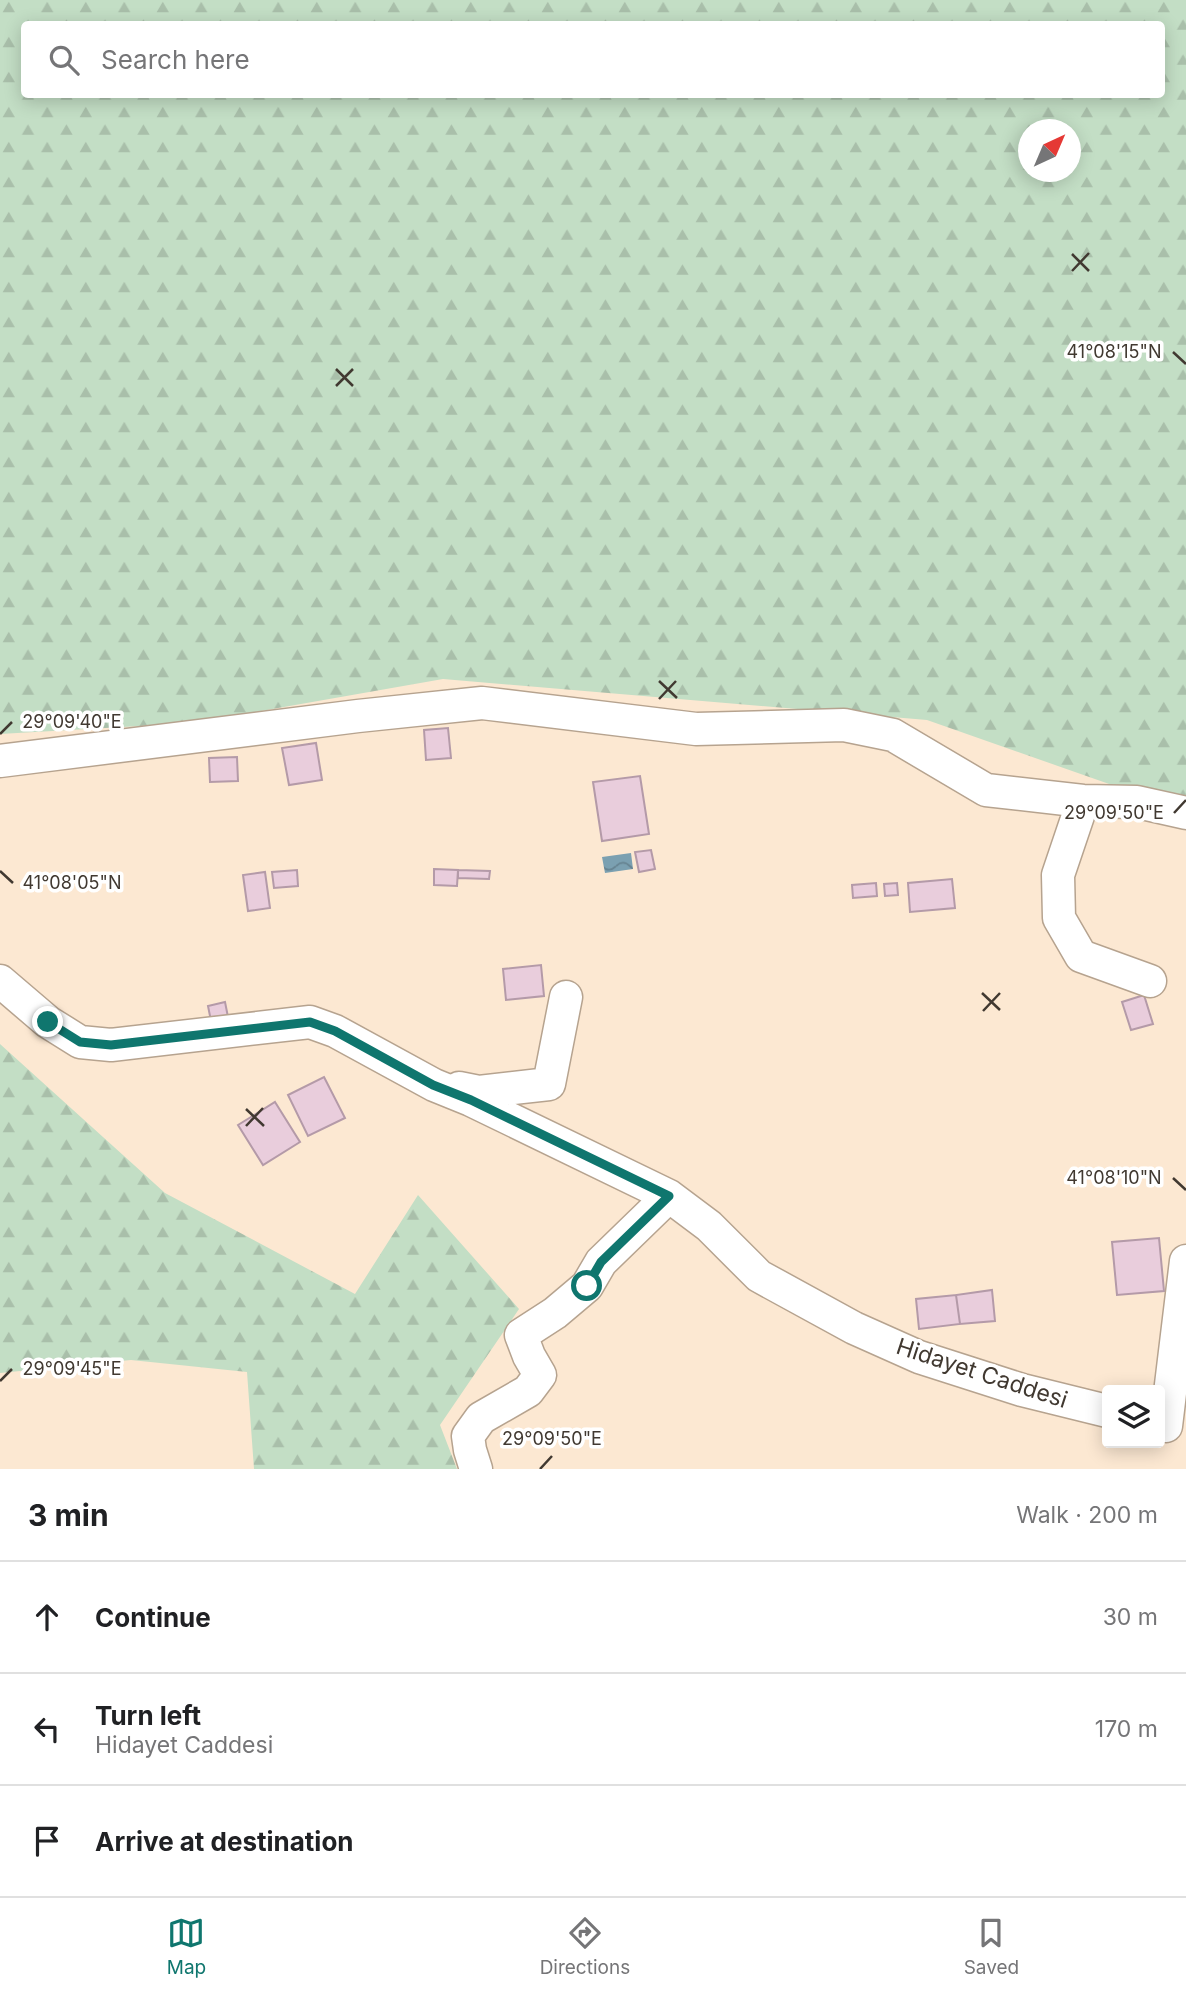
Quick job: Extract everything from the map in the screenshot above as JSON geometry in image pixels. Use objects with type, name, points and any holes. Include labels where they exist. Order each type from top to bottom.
[{"type":"street","points":[[0,761],[482,703],[696,729],[844,725],[893,735],[986,790],[1083,801],[1137,802],[1186,813]]},
{"type":"street","points":[[1083,801],[1058,875],[1059,918],[1080,956],[1150,981]]},
{"type":"street","name":"Hidayet Caddesi","points":[[0,981],[48,1022],[80,1042],[111,1045],[310,1022],[335,1031],[433,1085],[471,1100],[669,1196],[709,1226],[760,1276],[854,1328],[919,1357],[1022,1390],[1102,1411]]},
{"type":"street","points":[[433,1085],[480,1091],[549,1084],[566,996]]},
{"type":"street","points":[[476,1469],[468,1436],[481,1418],[528,1391],[540,1375],[528,1356],[521,1335],[555,1313],[587,1286],[601,1262],[669,1196]]},
{"type":"street","points":[[1171,1429],[1186,1261]]},
{"type":"green space","points":[[0,0],[1186,0],[1186,811],[927,720],[443,679],[193,723],[0,734]]},
{"type":"green space","points":[[0,1044],[165,1193],[355,1294],[418,1195],[519,1309],[440,1425],[457,1469],[254,1469],[247,1372],[131,1360],[0,1373]]},
{"type":"water","points":[[631,853],[633,869],[605,873],[602,857]]},
{"type":"building","points":[[448,728],[451,758],[426,760],[424,730]]},
{"type":"building","points":[[316,743],[322,780],[289,785],[282,748]]},
{"type":"building","points":[[237,757],[238,781],[210,782],[209,758]]},
{"type":"building","points":[[640,776],[649,834],[602,841],[593,782]]},
{"type":"building","points":[[651,850],[655,869],[639,872],[635,852]]},
{"type":"building","points":[[434,869],[458,870],[457,886],[434,885]]},
{"type":"building","points":[[297,870],[298,886],[274,888],[272,872]]},
{"type":"building","points":[[458,870],[490,871],[489,879],[458,878]]},
{"type":"building","points":[[265,872],[270,908],[248,911],[243,875]]},
{"type":"building","points":[[952,879],[955,908],[910,912],[908,883]]},
{"type":"building","points":[[876,883],[877,896],[853,898],[852,885]]},
{"type":"building","points":[[897,883],[898,895],[885,896],[884,884]]},
{"type":"building","points":[[541,965],[544,996],[506,1000],[503,969]]},
{"type":"building","points":[[1144,995],[1153,1024],[1131,1030],[1122,1002]]},
{"type":"building","points":[[225,1002],[228,1017],[211,1021],[208,1006]]},
{"type":"building","points":[[324,1077],[345,1118],[308,1136],[288,1095]]},
{"type":"building","points":[[275,1102],[300,1142],[263,1165],[238,1125]]},
{"type":"building","points":[[1159,1238],[1164,1291],[1117,1295],[1112,1242]]},
{"type":"building","points":[[992,1290],[995,1321],[960,1324],[956,1295]]},
{"type":"building","points":[[956,1295],[960,1324],[919,1329],[916,1299]]},
{"type":"route","points":[[48,1022],[80,1042],[111,1045],[310,1022],[335,1031],[433,1085],[471,1100],[669,1196],[601,1262],[587,1286]]}]
